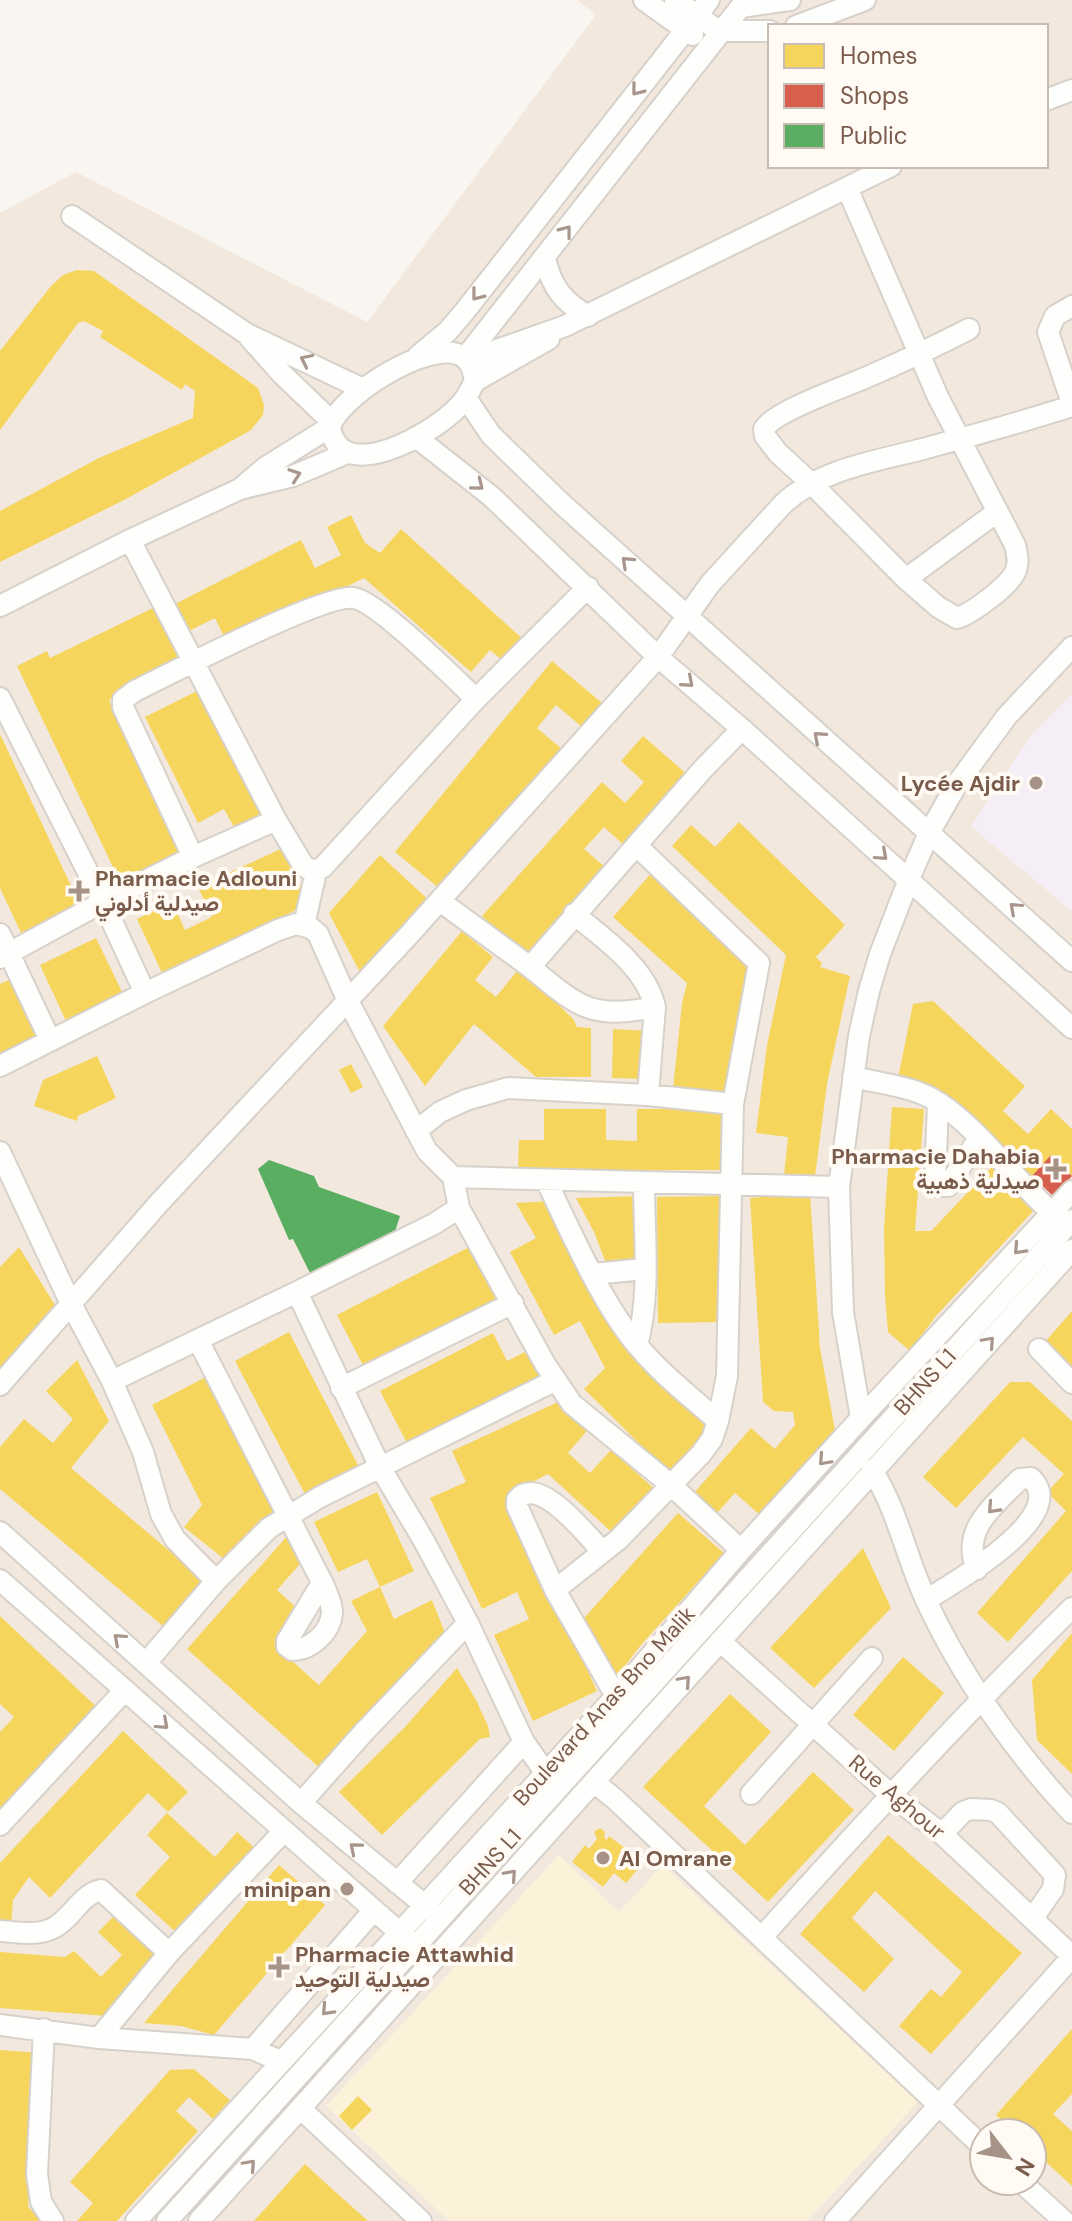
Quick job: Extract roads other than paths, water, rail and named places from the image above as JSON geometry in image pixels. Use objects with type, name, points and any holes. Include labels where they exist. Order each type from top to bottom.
[{"type":"street","points":[[644,0],[697,15]]},
{"type":"street","points":[[675,0],[697,15],[714,38]]},
{"type":"street","points":[[466,359],[743,4],[790,0]]},
{"type":"street","points":[[801,24],[865,0]]},
{"type":"street","points":[[240,489],[266,467],[330,424],[350,398],[407,364],[448,331],[697,15]]},
{"type":"street","points":[[714,38],[768,31]]},
{"type":"street","points":[[1048,99],[1072,90]]},
{"type":"street","points":[[466,359],[588,316],[887,168]]},
{"type":"street","points":[[847,188],[918,354],[1015,545],[1017,567],[1013,576],[971,613],[957,618],[906,579],[765,436],[767,424],[803,404],[918,354],[969,329]]},
{"type":"street","points":[[72,216],[247,334],[363,389]]},
{"type":"street","points":[[545,258],[549,277],[558,293],[572,307],[588,316]]},
{"type":"street","points":[[0,1385],[159,1203],[440,901],[658,657],[710,584],[796,492],[849,468],[1072,404],[1048,332],[1055,316],[1072,306]]},
{"type":"street","points":[[0,606],[240,489],[293,476],[347,453],[374,453],[399,446],[457,409],[470,389],[565,326]]},
{"type":"street","points":[[247,334],[330,424],[335,445],[347,453]]},
{"type":"street","points":[[407,364],[448,353],[466,359],[473,367],[470,389],[491,435],[521,465],[687,618],[1072,961]]},
{"type":"street","points":[[416,437],[492,497],[658,657],[742,729],[1072,1028]]},
{"type":"street","points":[[906,579],[997,512]]},
{"type":"street","points":[[130,540],[276,820],[303,865],[316,872]]},
{"type":"street","points":[[304,925],[316,872],[476,699],[588,587]]},
{"type":"street","points":[[193,857],[123,707],[123,700],[135,691],[194,661],[338,599],[353,597],[384,615],[476,699]]},
{"type":"street","points":[[861,1418],[843,1312],[839,1187],[859,1036],[869,991],[909,879],[929,833],[957,784],[1007,716],[1072,647]]},
{"type":"street","points":[[0,698],[103,902],[145,993]]},
{"type":"street","points":[[530,967],[703,769],[742,729]]},
{"type":"street","points":[[4,956],[193,857],[276,820]]},
{"type":"street","points":[[555,1590],[619,1539],[701,1454],[712,1439],[718,1421],[727,1376],[733,1104],[759,963],[637,846]]},
{"type":"street","points":[[440,901],[530,967],[563,996],[585,1008],[609,1011],[655,1007]]},
{"type":"street","points":[[574,914],[609,943],[645,980],[655,1007],[648,1095]]},
{"type":"street","points":[[0,1066],[278,930],[296,924],[304,925],[318,934],[347,999],[416,1131],[427,1151],[453,1177],[459,1208],[572,1404],[671,1485],[741,1550]]},
{"type":"street","points":[[0,934],[4,956],[50,1040]]},
{"type":"street","points":[[853,1077],[919,1093],[938,1103],[979,1138],[1030,1194],[1065,1219]]},
{"type":"street","points":[[416,1131],[440,1112],[466,1100],[508,1088],[648,1095],[733,1104]]},
{"type":"street","points":[[938,1103],[935,1181],[938,1186],[948,1186],[979,1138]]},
{"type":"street","points":[[0,1152],[71,1304],[112,1381],[143,1452],[161,1514],[175,1539],[216,1581]]},
{"type":"street","points":[[453,1177],[839,1187]]},
{"type":"street","points":[[546,1180],[593,1274],[637,1345],[718,1421]]},
{"type":"street","points":[[637,1345],[642,1320],[644,1182]]},
{"type":"street","name":"Boulevard Anas Bno Malik","points":[[199,2221],[301,2109],[422,1952],[545,1772],[861,1418],[1065,1219],[1072,1191]]},
{"type":"street","points":[[112,1381],[434,1224],[459,1208]]},
{"type":"street","name":"BHNS L1","points":[[442,1920],[597,1754],[1065,1219]]},
{"type":"street","name":"Boulevard Anas Bno Malik","points":[[136,2221],[399,1932],[442,1920],[594,1782],[1072,1250]]},
{"type":"street","points":[[593,1274],[644,1269]]},
{"type":"street","points":[[297,1292],[380,1467],[468,1623],[524,1742],[545,1772]]},
{"type":"street","points":[[341,1388],[513,1303]]},
{"type":"street","points":[[198,1340],[322,1583]]},
{"type":"street","points":[[1039,1349],[1072,1383]]},
{"type":"street","points":[[146,1663],[216,1581],[269,1528],[320,1497],[556,1380]]},
{"type":"street","points":[[872,1470],[888,1495],[926,1600],[980,1699],[1072,1813]]},
{"type":"street","points":[[603,1552],[547,1497],[532,1491],[520,1495],[517,1506],[555,1590],[616,1696]]},
{"type":"street","points":[[0,1532],[301,1803],[442,1920]]},
{"type":"street","points":[[926,1600],[977,1569]]},
{"type":"street","points":[[0,1580],[422,1952],[169,2221]]},
{"type":"street","points":[[762,1937],[890,1794],[1072,1608]]},
{"type":"street","points":[[301,1803],[468,1623]]},
{"type":"street","name":"Rue Aghour","points":[[720,1641],[890,1794],[942,1834],[1072,1956]]},
{"type":"street","points":[[751,1794],[872,1658]]},
{"type":"street","points":[[0,1825],[125,1690]]},
{"type":"street","points":[[397,1883],[524,1742]]},
{"type":"street","points":[[594,1782],[968,2133]]},
{"type":"street","points":[[942,1834],[963,1812],[971,1809],[982,1808],[998,1813],[1055,1875],[1053,1889],[1033,1918]]},
{"type":"street","points":[[99,2038],[169,1953],[283,1832]]},
{"type":"street","points":[[0,1931],[53,1929],[90,1895],[101,1890],[169,1953]]},
{"type":"street","points":[[253,2049],[374,1910]]},
{"type":"street","points":[[835,2221],[1072,1956]]},
{"type":"street","points":[[0,2025],[99,2038],[253,2049],[280,2061]]},
{"type":"street","points":[[44,2029],[37,2174],[41,2202],[53,2221]]},
{"type":"street","points":[[301,2109],[421,2221]]},
{"type":"street","points":[[1038,2197],[1064,2221]]},
{"type":"place","name":"Lycée Ajdir","points":[[1036,783]]},
{"type":"place","name":"Pharmacie Adlouni صيدلية أدلوني","points":[[79,891]]},
{"type":"place","name":"Pharmacie Dahabia صيدلية ذهبية","points":[[1056,1169]]},
{"type":"place","name":"Al Omrane","points":[[603,1858]]},
{"type":"place","name":"minipan","points":[[347,1889]]},
{"type":"place","name":"Pharmacie Attawhid صيدلية التوحيد","points":[[279,1967]]}]
